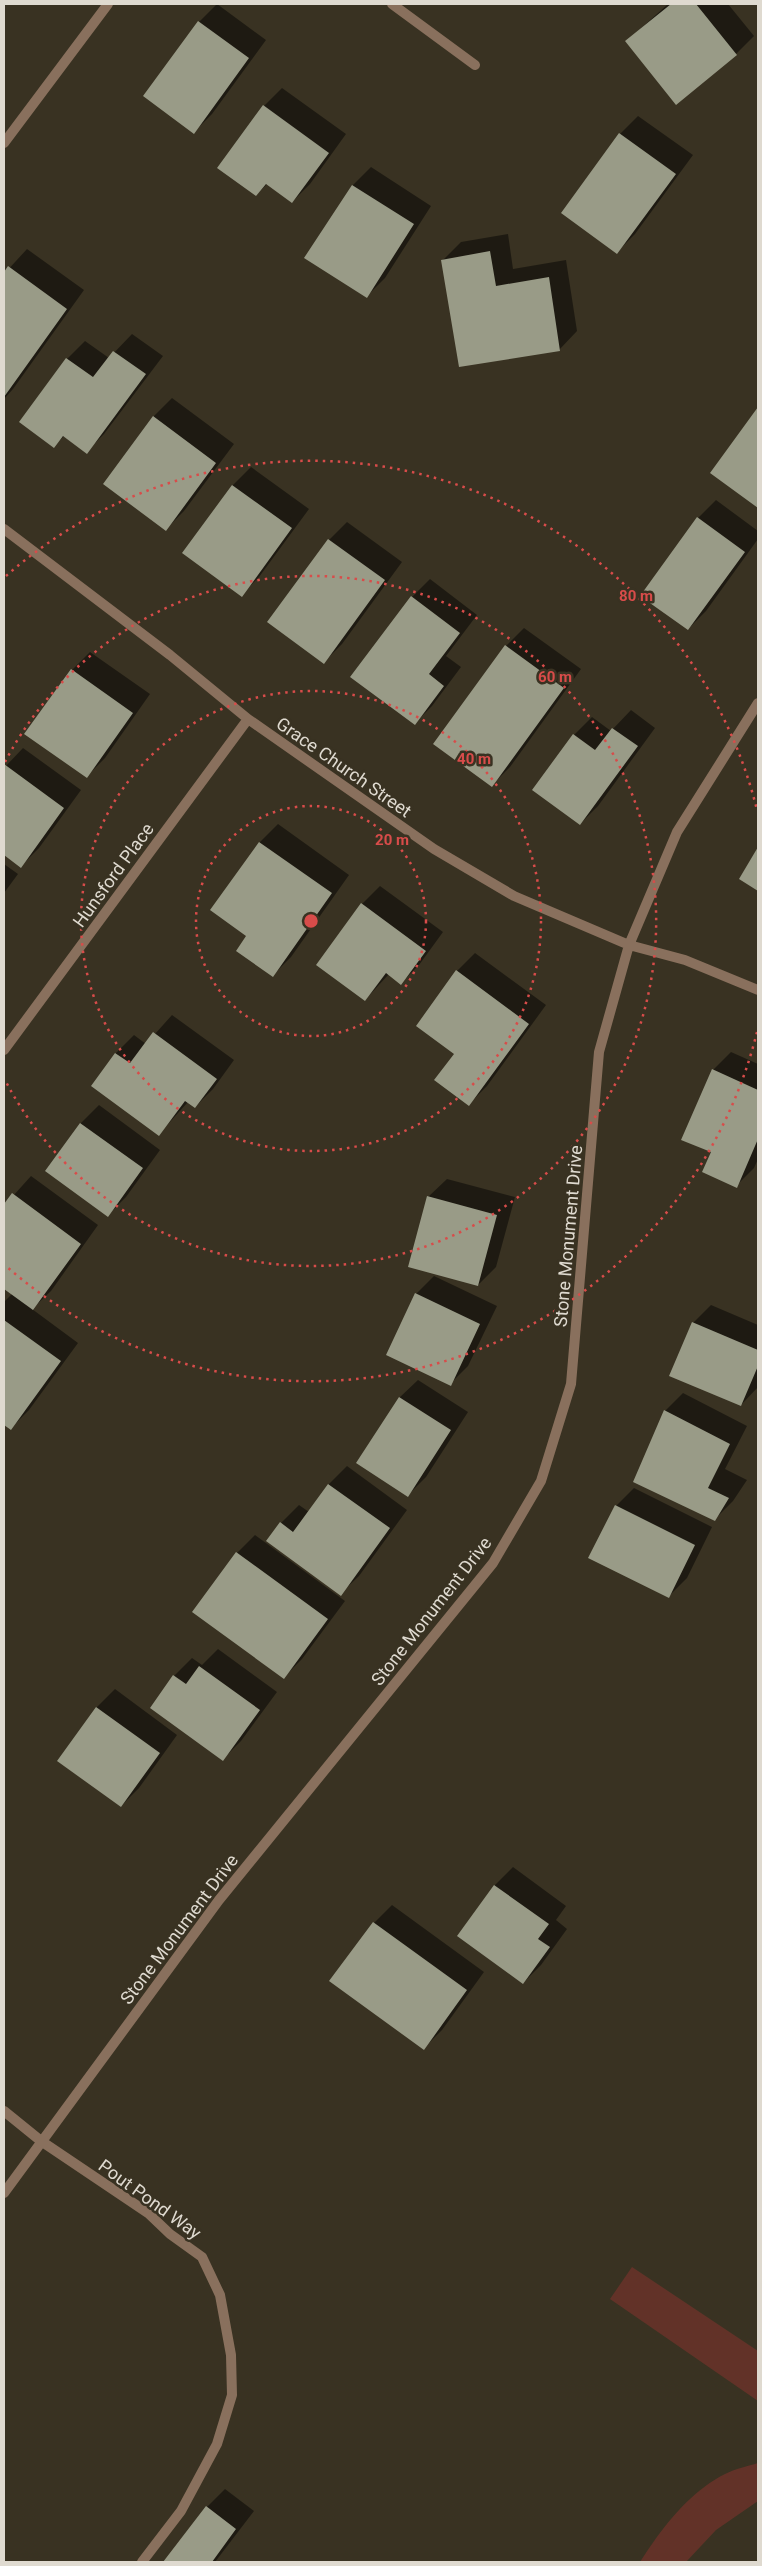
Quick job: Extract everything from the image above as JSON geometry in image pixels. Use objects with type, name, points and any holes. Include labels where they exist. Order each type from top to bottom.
[{"type":"street","points":[[4,143],[108,4]]},
{"type":"street","points":[[392,4],[475,65]]},
{"type":"street","name":"Grace Church Street","points":[[4,528],[170,655],[248,719],[434,849],[514,896],[629,945],[685,960],[758,990]]},
{"type":"street","name":"Stone Monument Drive","points":[[4,2193],[219,1900],[493,1563],[541,1480],[571,1384],[599,1052],[629,945],[677,832],[758,704]]},
{"type":"street","name":"Hunsford Place","points":[[4,1050],[248,719]]},
{"type":"street","name":"Pout Pond Way","points":[[4,2111],[41,2141],[148,2213],[170,2234],[202,2257],[220,2295],[231,2355],[232,2396],[217,2444],[181,2511],[142,2562]]},
{"type":"shaded area","points":[[632,2267],[758,2351],[758,2401],[610,2299]]},
{"type":"shaded area","points":[[758,2463],[758,2501],[716,2530],[686,2562],[640,2562],[667,2524],[699,2491],[725,2474]]},
{"type":"building","points":[[671,4],[696,4],[737,55],[676,105],[625,41]]},
{"type":"building","points":[[198,21],[249,58],[194,134],[143,96]]},
{"type":"building","points":[[263,105],[329,153],[292,203],[266,184],[256,196],[217,168]]},
{"type":"building","points":[[619,133],[676,174],[617,254],[561,213]]},
{"type":"building","points":[[352,185],[414,224],[367,298],[304,258]]},
{"type":"building","points":[[490,251],[496,286],[549,277],[560,351],[459,367],[441,260]]},
{"type":"building","points":[[8,266],[67,309],[4,397],[4,272]]},
{"type":"building","points":[[113,351],[146,374],[87,454],[63,436],[54,448],[19,422],[66,358],[93,377]]},
{"type":"building","points":[[758,407],[758,508],[710,473]]},
{"type":"building","points":[[153,416],[216,463],[166,531],[103,484]]},
{"type":"building","points":[[232,485],[292,528],[242,597],[182,553]]},
{"type":"building","points":[[697,517],[745,552],[688,630],[640,596]]},
{"type":"building","points":[[328,539],[385,580],[324,664],[267,622]]},
{"type":"building","points":[[411,596],[460,633],[429,674],[444,686],[415,725],[350,677]]},
{"type":"building","points":[[505,645],[564,688],[492,787],[433,744]]},
{"type":"building","points":[[71,669],[133,713],[87,778],[24,734]]},
{"type":"building","points":[[612,728],[638,746],[580,825],[532,790],[573,734],[595,750]]},
{"type":"building","points":[[4,764],[64,808],[21,868],[4,855]]},
{"type":"building","points":[[259,842],[332,893],[273,977],[236,951],[246,936],[210,910]]},
{"type":"building","points":[[758,847],[758,891],[739,879]]},
{"type":"building","points":[[361,903],[426,951],[401,985],[386,973],[365,1001],[316,965]]},
{"type":"building","points":[[456,970],[529,1024],[469,1106],[434,1080],[454,1054],[416,1026]]},
{"type":"building","points":[[153,1032],[217,1079],[195,1108],[185,1101],[159,1136],[91,1086],[115,1053],[130,1063]]},
{"type":"building","points":[[712,1069],[758,1090],[758,1139],[737,1188],[702,1172],[711,1152],[681,1140]]},
{"type":"building","points":[[80,1123],[143,1168],[108,1217],[45,1171]]},
{"type":"building","points":[[12,1193],[81,1244],[33,1310],[4,1289],[4,1204]]},
{"type":"building","points":[[427,1196],[497,1215],[478,1286],[408,1267]]},
{"type":"building","points":[[415,1293],[480,1324],[451,1386],[386,1355]]},
{"type":"building","points":[[4,1320],[61,1361],[11,1430],[4,1425]]},
{"type":"building","points":[[692,1322],[758,1350],[758,1366],[741,1406],[669,1376]]},
{"type":"building","points":[[399,1397],[451,1430],[408,1497],[356,1463]]},
{"type":"building","points":[[664,1410],[730,1444],[708,1488],[729,1498],[715,1521],[633,1482]]},
{"type":"building","points":[[328,1484],[390,1528],[341,1596],[266,1541],[280,1522],[293,1532]]},
{"type":"building","points":[[615,1505],[695,1545],[669,1598],[588,1558]]},
{"type":"building","points":[[236,1552],[328,1619],[284,1679],[192,1612]]},
{"type":"building","points":[[199,1666],[260,1710],[223,1761],[150,1708],[173,1675],[186,1684]]},
{"type":"building","points":[[96,1707],[160,1753],[121,1807],[57,1761]]},
{"type":"building","points":[[494,1885],[549,1924],[538,1939],[550,1947],[523,1984],[457,1936]]},
{"type":"building","points":[[373,1922],[467,1990],[424,2050],[329,1981]]},
{"type":"building","points":[[206,2506],[236,2529],[212,2562],[163,2562]]}]
